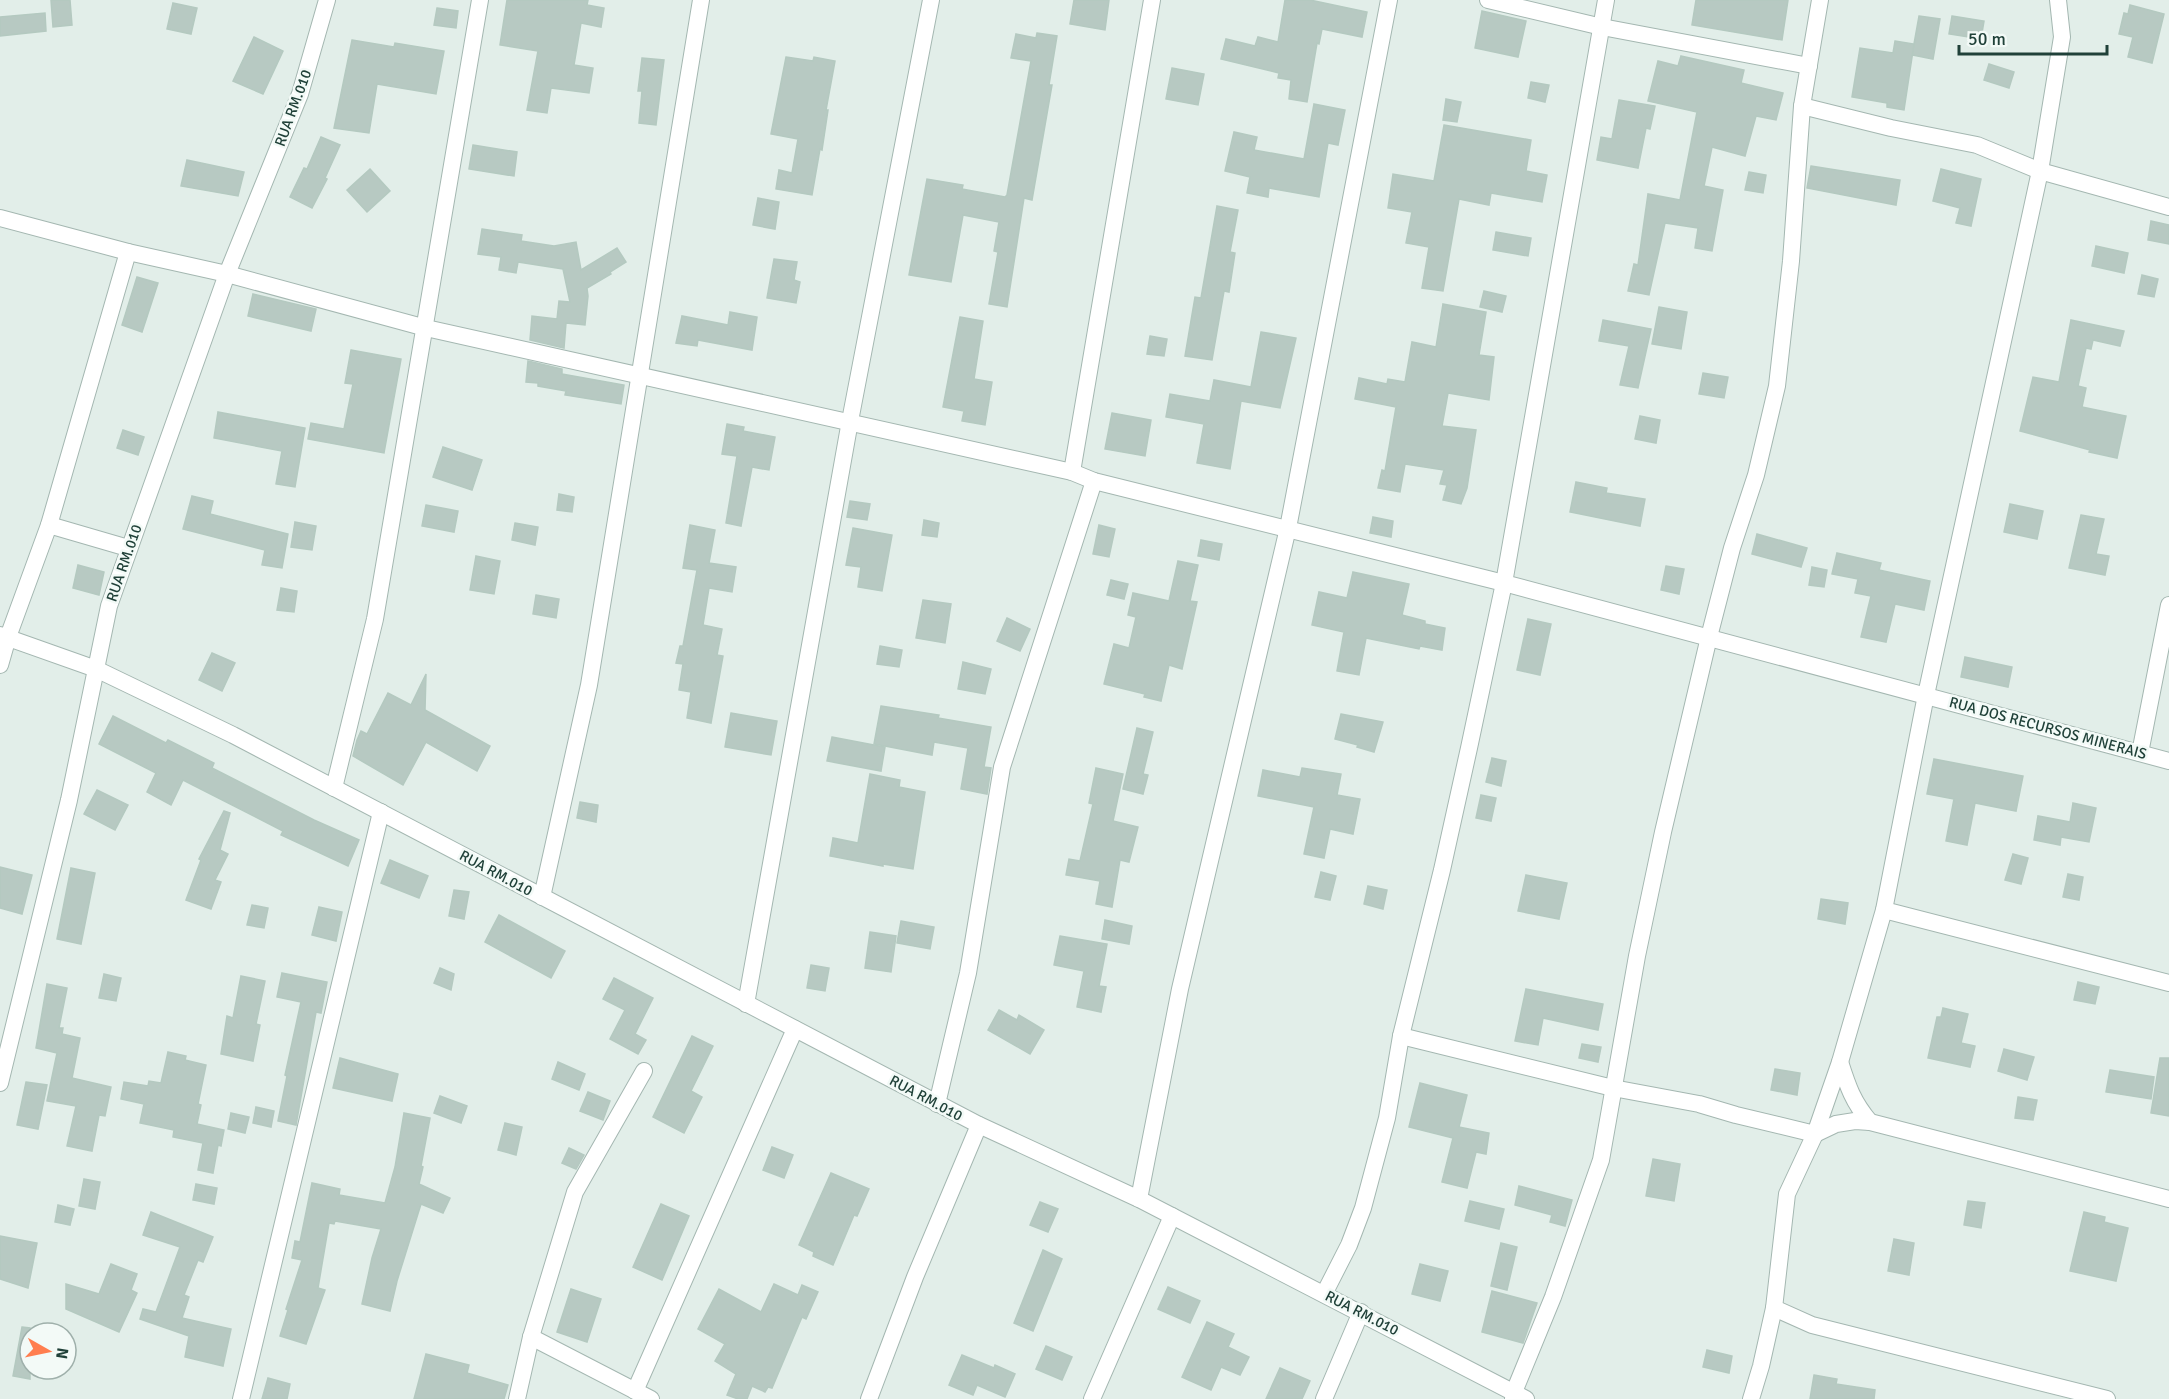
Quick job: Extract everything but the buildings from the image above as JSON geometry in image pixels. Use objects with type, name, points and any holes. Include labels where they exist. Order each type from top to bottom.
[{"type":"street","name":"RUA RM.010","points":[[327,0],[300,94],[227,274],[128,548],[109,606],[96,669],[233,735],[937,1104],[1139,1199],[1361,1312],[1518,1397]]},
{"type":"street","points":[[334,788],[375,619],[426,328],[461,100],[480,0]]},
{"type":"street","points":[[542,897],[589,685],[701,0]]},
{"type":"street","points":[[746,1004],[850,422],[931,0]]},
{"type":"street","points":[[1072,472],[1152,0]]},
{"type":"street","points":[[1139,1199],[1180,989],[1288,528],[1389,0]]},
{"type":"street","points":[[1488,0],[1602,27],[1809,66]]},
{"type":"street","points":[[1324,1294],[1349,1245],[1363,1208],[1387,1118],[1401,1036],[1442,870],[1504,583],[1606,0]]},
{"type":"street","points":[[1518,1397],[1601,1160],[1637,956],[1663,832],[1709,637],[1732,548],[1756,475],[1777,386],[1791,261],[1802,106],[1820,0]]},
{"type":"street","points":[[1751,1399],[1774,1308],[1787,1194],[1815,1134],[1840,1062],[1884,910],[1926,695],[2040,171],[2062,37],[2058,0]]},
{"type":"street","points":[[1802,106],[1890,128],[1977,145],[2040,171],[2169,207]]},
{"type":"street","name":"RUA DOS RECURSOS MINERAIS","points":[[0,218],[129,252],[227,274],[426,328],[1072,472],[1094,481],[1504,583],[2169,761]]},
{"type":"street","points":[[0,665],[4,636],[49,525],[129,252]]},
{"type":"street","points":[[937,1104],[968,973],[1002,767],[1094,481]]},
{"type":"street","points":[[49,525],[128,548]]},
{"type":"street","points":[[2140,753],[2169,605]]},
{"type":"street","points":[[0,1083],[69,800],[96,669],[4,636]]},
{"type":"street","points":[[241,1399],[381,812]]},
{"type":"street","points":[[1884,910],[2169,983]]},
{"type":"street","points":[[635,1391],[795,1029]]},
{"type":"street","points":[[1401,1036],[1613,1088],[1699,1104],[1736,1116],[1815,1134],[1836,1124],[1855,1121],[1870,1122],[2169,1199]]},
{"type":"street","points":[[1840,1062],[1852,1099],[1870,1122]]},
{"type":"street","points":[[518,1399],[531,1337],[575,1192],[644,1071]]},
{"type":"street","points":[[869,1399],[915,1277],[979,1125]]},
{"type":"street","points":[[1092,1399],[1172,1216]]},
{"type":"street","points":[[1774,1308],[1812,1325],[2107,1399]]},
{"type":"street","points":[[1324,1399],[1361,1312]]},
{"type":"street","points":[[531,1337],[651,1399]]}]
